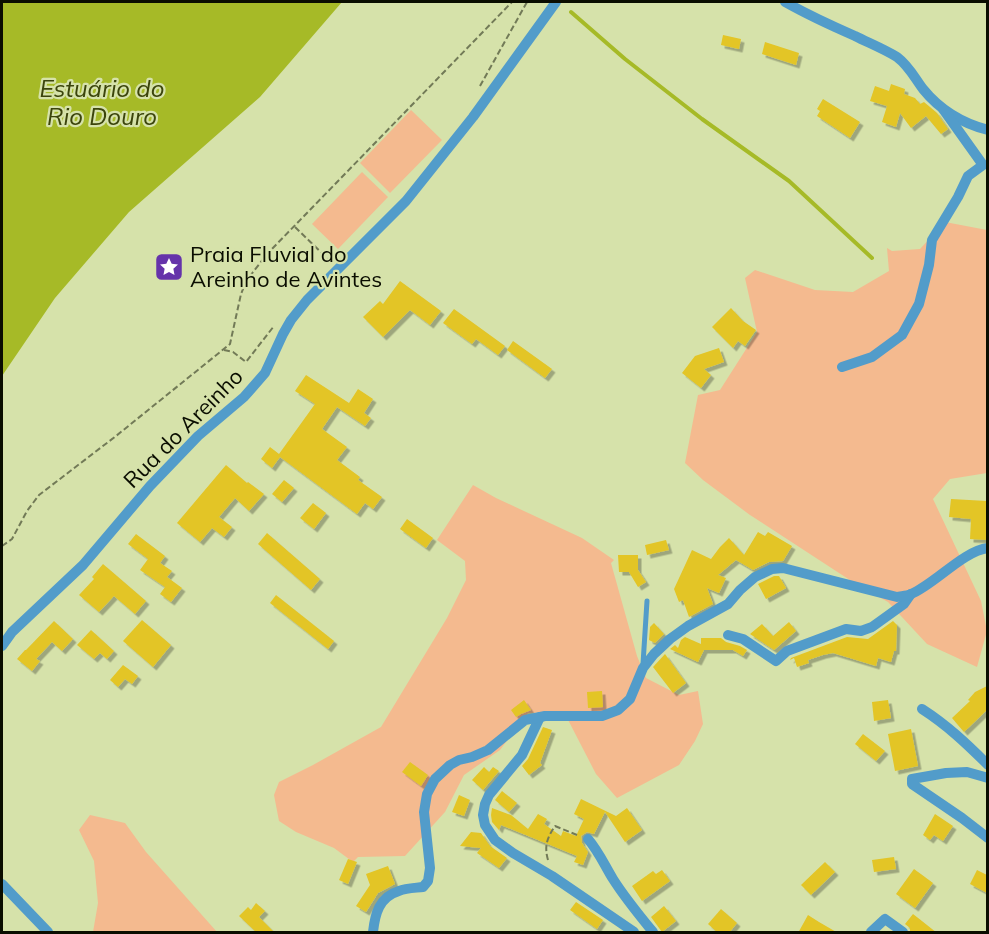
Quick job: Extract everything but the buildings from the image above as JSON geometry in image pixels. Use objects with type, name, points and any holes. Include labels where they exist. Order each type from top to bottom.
[{"type":"street","name":"Rua do Areinho","points":[[2,646],[12,632],[83,565],[150,486],[198,436],[244,397],[265,373],[291,320],[307,300],[413,191],[473,117],[556,2]]},
{"type":"street","points":[[785,2],[895,56],[909,67],[935,103],[950,115],[972,126],[987,130]]},
{"type":"street","points":[[842,367],[872,357],[902,335],[919,304],[929,265],[932,240],[968,176],[983,165],[943,109]]},
{"type":"street","points":[[373,933],[377,909],[386,898],[399,891],[423,887],[428,881],[430,868],[424,812],[427,794],[435,779],[450,765],[488,750],[525,720],[540,717],[602,716],[618,710],[630,699],[643,668],[670,639],[688,626],[728,604],[755,577],[772,569],[783,568],[897,597],[911,594],[967,557],[984,548],[987,549]]},
{"type":"street","points":[[728,635],[743,639],[776,661],[787,651],[846,628],[861,632],[872,627],[904,604],[911,594]]},
{"type":"street","points":[[922,709],[965,741],[987,765]]},
{"type":"street","points":[[540,717],[522,756],[489,795],[483,815],[485,825],[495,840],[634,933]]},
{"type":"street","points":[[987,778],[967,772],[912,779],[912,784],[987,838]]},
{"type":"street","points":[[588,839],[598,851],[628,901],[653,933]]},
{"type":"street","points":[[2,884],[48,933]]},
{"type":"street","points":[[871,933],[885,919],[903,933]]},
{"type":"lane","points":[[643,668],[646,602]]},
{"type":"path","points":[[2,546],[12,539],[27,511],[39,495],[231,344],[241,294],[245,284],[263,260],[512,2]]},
{"type":"path","points":[[479,88],[527,2]]},
{"type":"path","points":[[295,226],[338,269]]},
{"type":"path","points":[[224,350],[233,352],[246,362],[279,320]]},
{"type":"path","points":[[552,876],[545,849],[555,826],[588,839]]},
{"type":"shaded area","points":[[411,110],[442,140],[390,193],[360,163]]},
{"type":"shaded area","points":[[362,172],[388,197],[338,249],[312,224]]},
{"type":"shaded area","points":[[945,222],[987,230],[987,473],[950,479],[933,499],[981,601],[987,631],[977,667],[927,644],[888,602],[859,586],[750,515],[703,480],[685,463],[698,395],[720,390],[757,332],[745,278],[755,270],[815,290],[853,292],[889,271],[887,248],[892,251],[920,249]]},
{"type":"shaded area","points":[[473,485],[582,538],[614,560],[611,563],[637,656],[646,678],[679,695],[698,691],[703,724],[679,765],[617,798],[596,774],[564,712],[528,713],[500,750],[464,775],[445,812],[405,856],[358,857],[353,862],[334,848],[296,832],[279,821],[274,795],[279,782],[381,727],[447,618],[466,580],[465,561],[437,540]]},
{"type":"shaded area","points":[[90,815],[125,823],[146,852],[217,932],[93,932],[98,903],[94,861],[79,830]]},
{"type":"water","name":"Estuário do Rio Douro","points":[[2,2],[342,2],[260,97],[129,212],[55,298],[2,376]]},
{"type":"waterway","points":[[571,12],[625,59],[702,119],[789,181],[872,258]]},
{"type":"place","name":"Praia Fluvial do Areinho de Avintes","points":[[169,267]]}]
